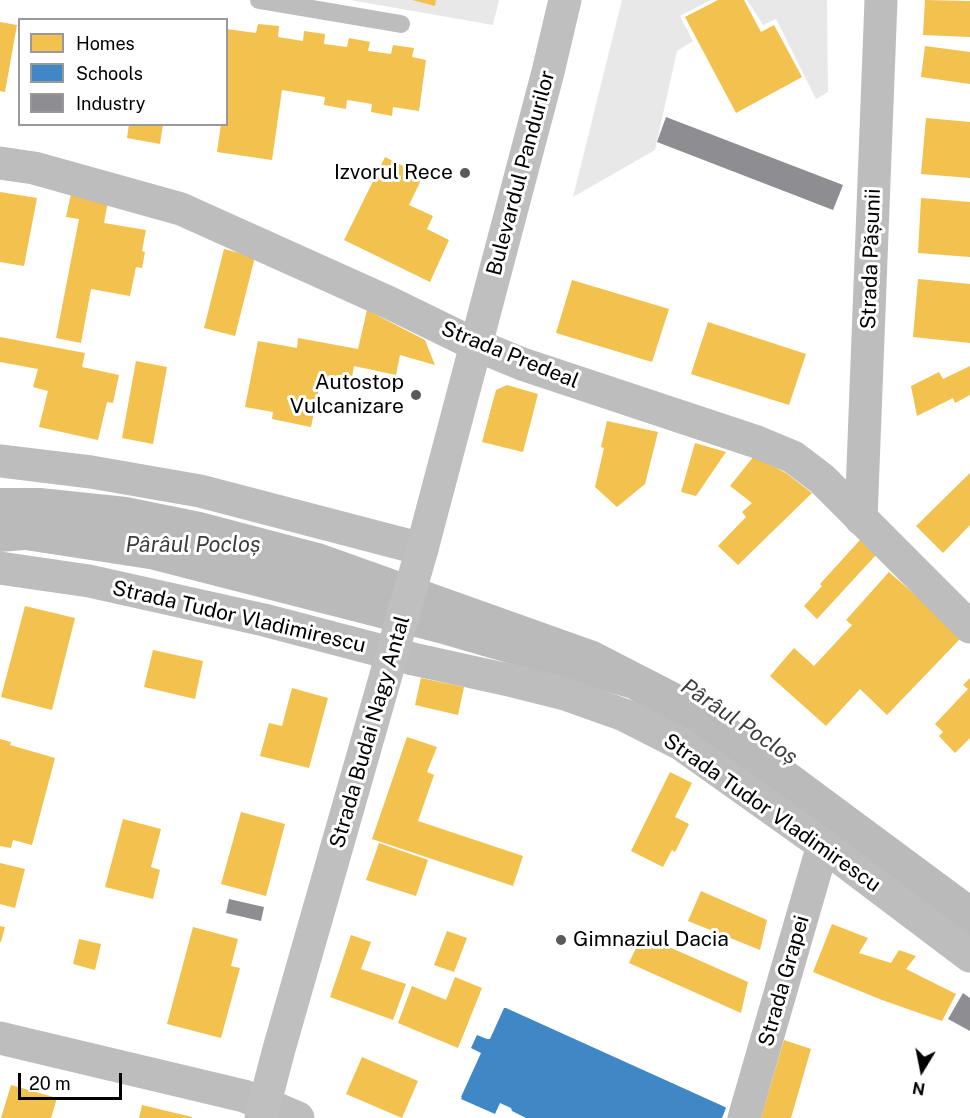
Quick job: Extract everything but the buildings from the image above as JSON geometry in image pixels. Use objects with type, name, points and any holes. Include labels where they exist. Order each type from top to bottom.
[{"type":"main road","name":"Bulevardul Pandurilor","points":[[476,345],[565,0]]},
{"type":"main road","name":"Strada Budai Nagy Antal","points":[[263,1111],[476,345]]},
{"type":"street","name":"Strada Pășunii","points":[[861,519],[881,0]]},
{"type":"street","name":"Strada Predeal","points":[[0,164],[34,168],[181,209],[522,364],[757,442],[793,457],[822,479],[970,627]]},
{"type":"street","points":[[0,461],[91,472],[200,490],[418,560]]},
{"type":"street","name":"Strada Tudor Vladimirescu","points":[[0,568],[89,581],[393,650],[555,691],[624,715],[681,744],[823,844],[970,956]]},
{"type":"street","name":"Strada Grapei","points":[[744,1118],[823,844]]},
{"type":"street","points":[[0,1038],[244,1096],[263,1111],[298,1118]]},
{"type":"lane","points":[[259,0],[401,24]]},
{"type":"shaded area","points":[[350,0],[499,0],[493,25]]},
{"type":"shaded area","points":[[622,0],[711,0],[680,16],[693,41],[677,51],[655,150],[573,197]]},
{"type":"shaded area","points":[[747,0],[827,0],[828,92],[816,99],[776,19],[763,25]]},
{"type":"water","name":"Pârâul Pocloș","points":[[0,488],[41,488],[127,497],[201,512],[323,544],[598,642],[701,695],[970,893],[970,944],[706,746],[628,698],[438,643],[149,569],[25,550],[0,552]]},
{"type":"place","name":"Izvorul Rece","points":[[465,173]]},
{"type":"place","name":"Autostop Vulcanizare","points":[[416,395]]},
{"type":"place","name":"Gimnaziul Dacia","points":[[561,940]]}]
